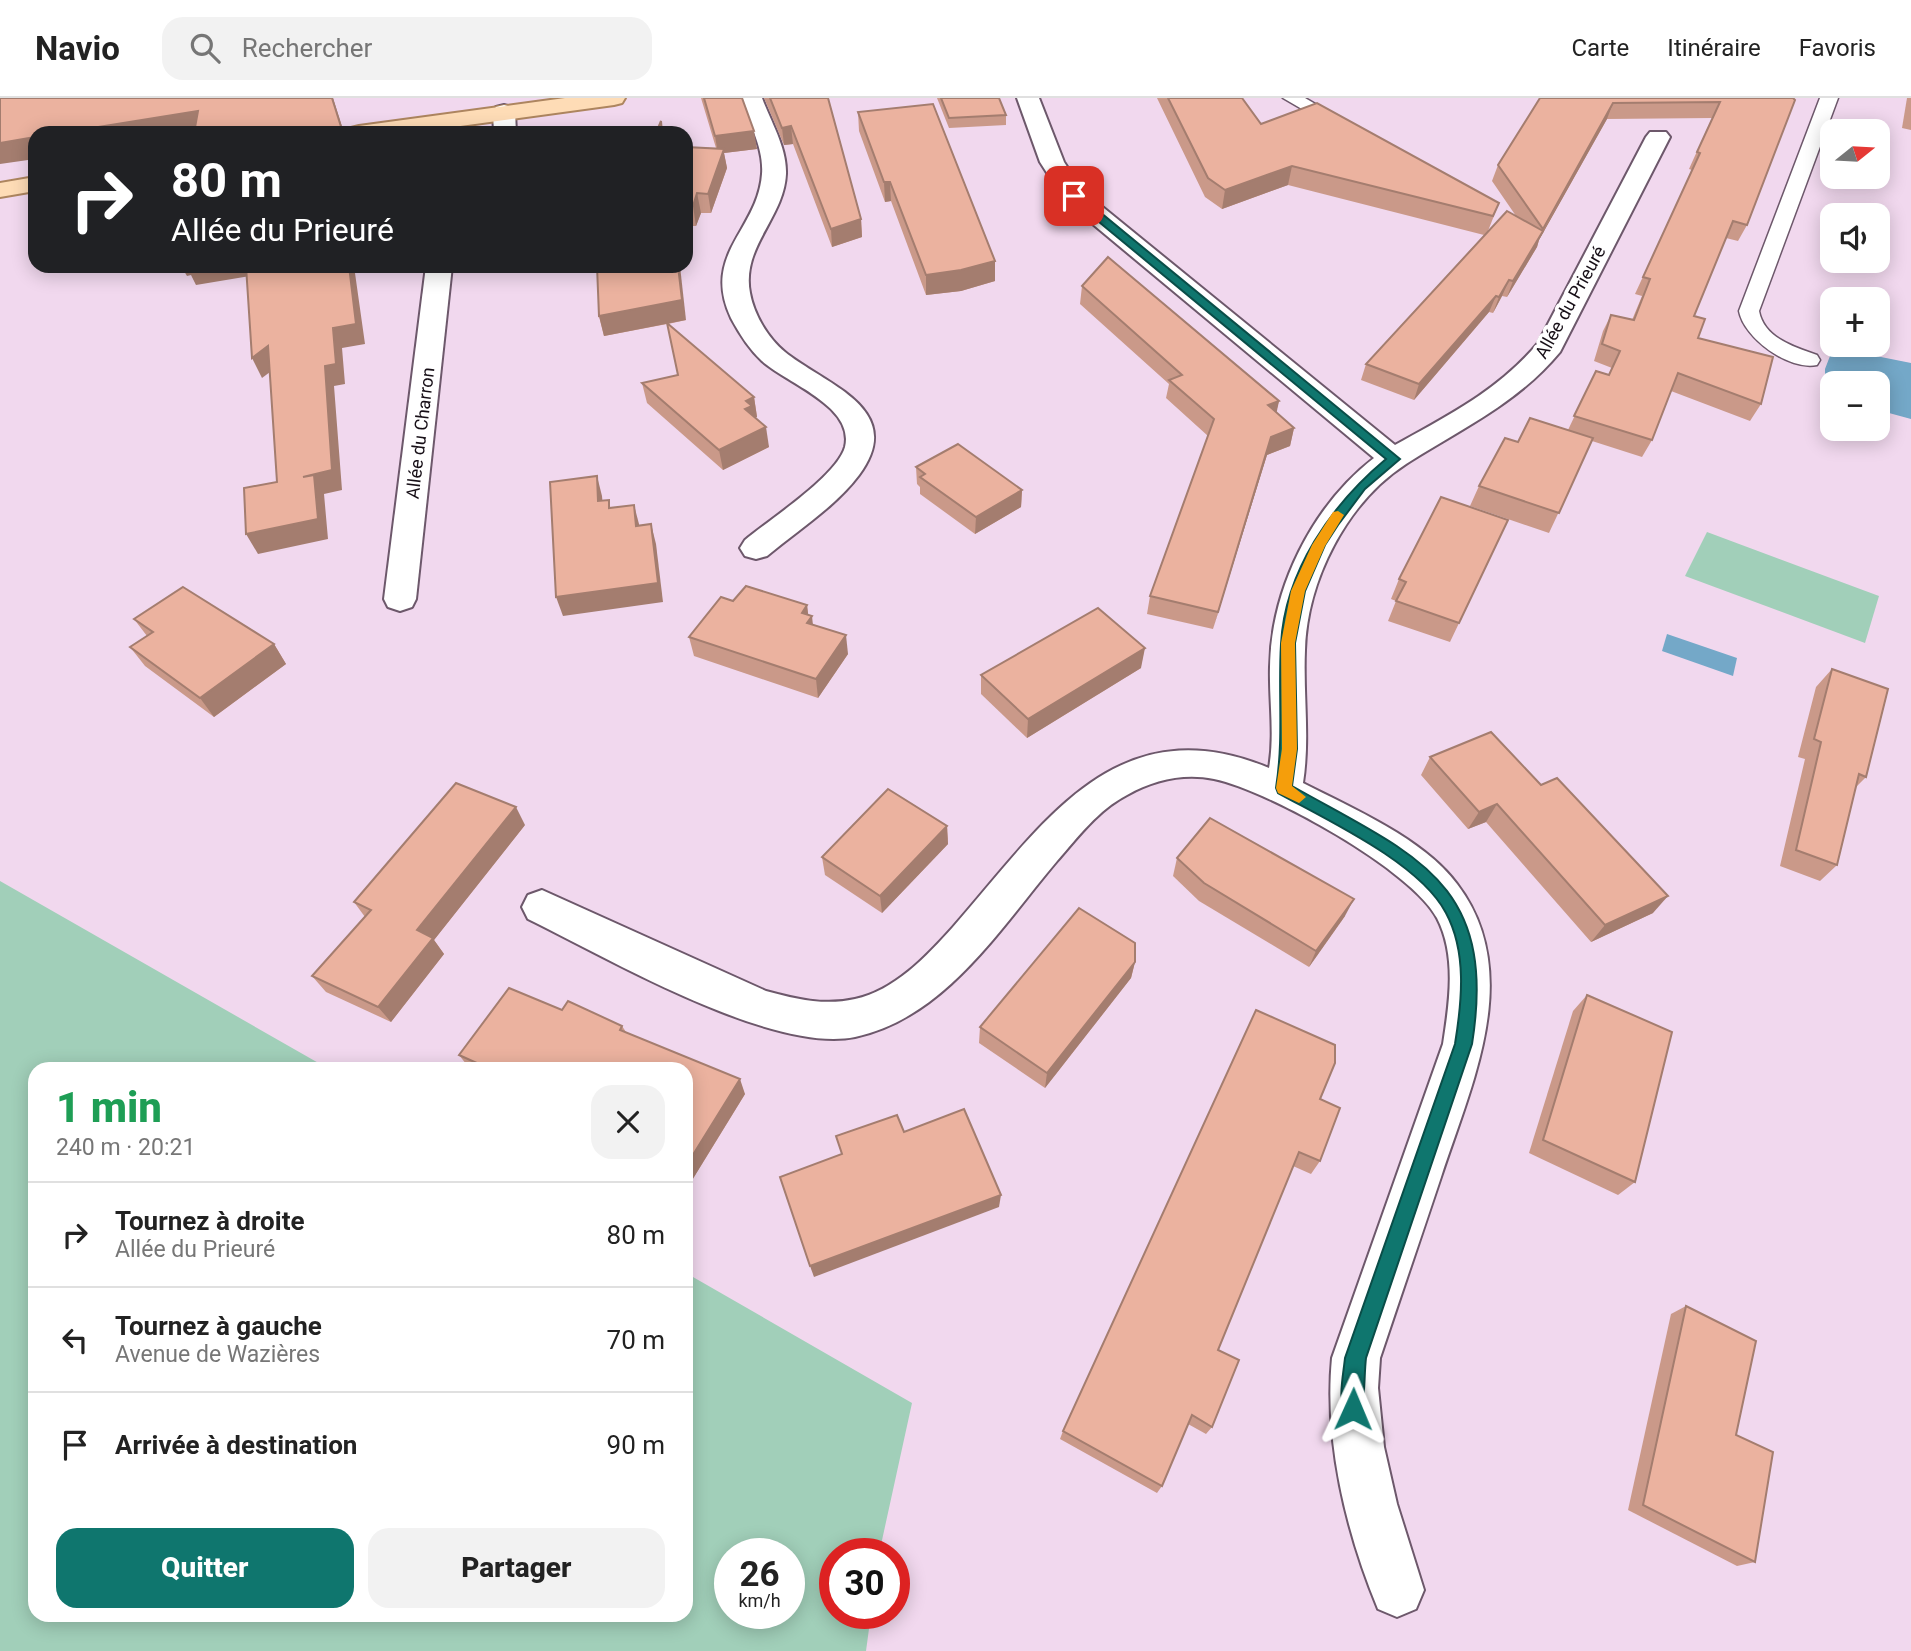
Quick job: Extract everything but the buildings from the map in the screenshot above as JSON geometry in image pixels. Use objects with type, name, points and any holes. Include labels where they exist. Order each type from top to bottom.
[{"type":"main road","points":[[461,126],[505,123],[614,98]]},
{"type":"main road","points":[[0,190],[28,185]]},
{"type":"street","points":[[751,98],[771,154],[774,174],[764,210],[746,238],[737,259],[736,293],[749,325],[772,355],[851,411],[862,429],[856,456],[839,477],[756,548]]},
{"type":"street","points":[[1028,98],[1052,162],[1074,196],[1394,459]]},
{"type":"street","name":"Allée du Prieuré","points":[[1284,788],[1290,749],[1288,643],[1298,591],[1319,545],[1361,486],[1394,459],[1491,402],[1519,382],[1540,360],[1550,346],[1658,137]]},
{"type":"street","name":"Allée du Charron","points":[[400,599],[438,273]]},
{"type":"street","points":[[542,907],[757,1009],[820,1022],[848,1019],[880,1011],[904,999],[926,983],[1075,814],[1097,793],[1120,778],[1147,768],[1196,762],[1224,765],[1284,788],[1385,846],[1436,886],[1452,909],[1468,955],[1469,1010],[1464,1044],[1356,1358],[1352,1389],[1354,1429],[1361,1466],[1397,1590]]},
{"type":"lane","points":[[1292,98],[1365,138]]},
{"type":"lane","points":[[1809,360],[1774,345],[1750,322],[1749,311],[1829,98]]},
{"type":"green space","points":[[1707,532],[1879,596],[1865,643],[1685,576]]},
{"type":"green space","points":[[0,881],[317,1062],[28,1062],[28,1622],[693,1622],[693,1277],[912,1403],[882,1538],[819,1538],[819,1629],[869,1629],[866,1651],[0,1651]]},
{"type":"water","points":[[1830,357],[1881,357],[1911,363],[1911,419],[1890,413],[1890,371],[1825,369]]},
{"type":"water","points":[[1667,634],[1737,658],[1733,676],[1662,651]]},
{"type":"slow traffic","points":[[1299,797],[1284,788],[1290,749],[1288,643],[1298,591],[1319,545],[1338,515]]},
{"type":"route","points":[[1074,196],[1394,459],[1361,486],[1333,522],[1307,568],[1298,591],[1288,643],[1290,749],[1284,788],[1385,846],[1436,886],[1452,909],[1468,955],[1469,1010],[1464,1044],[1356,1358],[1352,1389],[1353,1409]]}]
